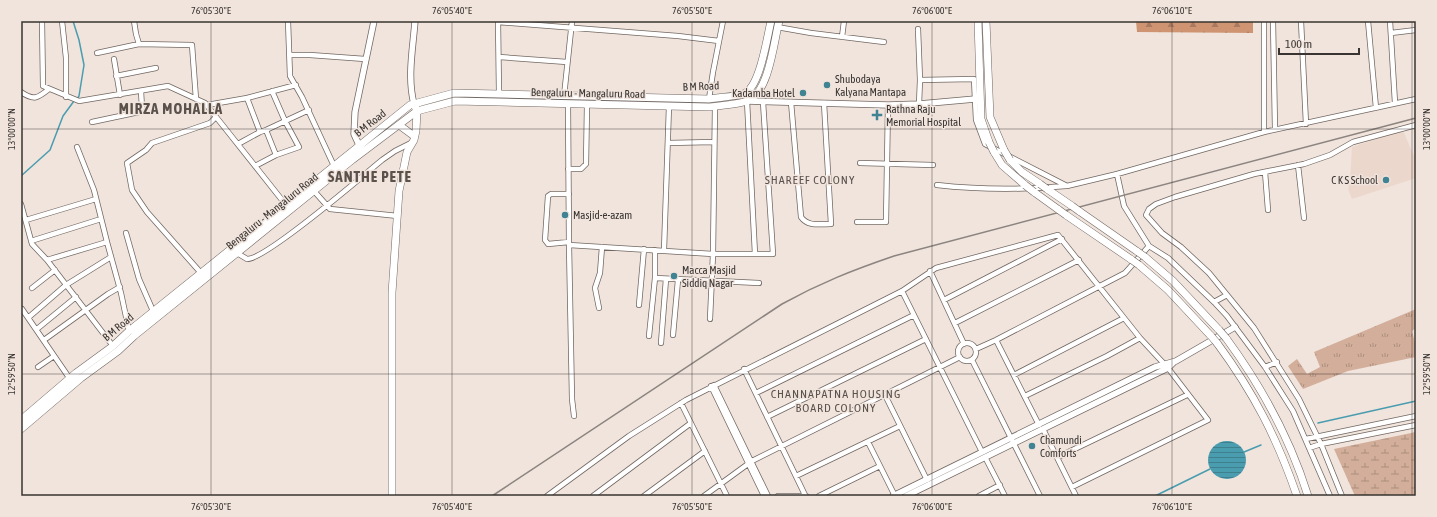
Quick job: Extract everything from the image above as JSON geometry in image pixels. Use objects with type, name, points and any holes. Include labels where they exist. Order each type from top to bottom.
[{"type":"main road","name":"B M Road","points":[[21,420],[359,145],[414,104],[454,93],[709,99],[744,94],[750,90],[758,75],[771,21]]},
{"type":"main road","points":[[978,21],[981,119],[989,142],[1002,165],[1034,192],[1139,265],[1168,290],[1211,336],[1235,367],[1261,408],[1278,442],[1297,496]]},
{"type":"main road","points":[[986,21],[990,117],[1004,150],[1010,160],[1022,172],[1138,252],[1173,281],[1219,330],[1253,376],[1274,412],[1290,446],[1308,496]]},
{"type":"main road","points":[[747,101],[756,96],[766,78],[778,24]]},
{"type":"main road","points":[[761,61],[769,63]]},
{"type":"main road","points":[[499,93],[499,101]]},
{"type":"main road","name":"Bengaluru - Mangaluru Road","points":[[21,429],[81,378],[118,351],[134,336],[314,191],[417,111],[454,101],[499,101],[587,105],[715,106],[747,101]]},
{"type":"main road","points":[[392,496],[392,293],[399,191],[407,152],[413,140],[417,111],[414,104]]},
{"type":"main road","points":[[399,125],[413,140]]},
{"type":"street","points":[[42,21],[43,86],[79,101],[168,86],[196,99],[207,105],[286,205]]},
{"type":"street","points":[[62,21],[68,97]]},
{"type":"street","points":[[134,21],[139,44]]},
{"type":"street","points":[[288,21],[290,76],[309,110],[334,166]]},
{"type":"street","points":[[359,145],[354,134],[355,112],[374,21]]},
{"type":"street","points":[[414,104],[411,78],[415,21]]},
{"type":"street","points":[[564,96],[572,21]]},
{"type":"street","points":[[709,99],[723,21]]},
{"type":"street","points":[[842,37],[844,21]]},
{"type":"street","points":[[1264,21],[1264,132]]},
{"type":"street","points":[[1273,21],[1275,129]]},
{"type":"street","points":[[1301,21],[1306,124]]},
{"type":"street","points":[[1368,21],[1376,108]]},
{"type":"street","points":[[1390,21],[1395,103]]},
{"type":"street","points":[[499,93],[498,22],[678,36],[719,41]]},
{"type":"street","points":[[778,24],[842,37],[884,42]]},
{"type":"street","points":[[918,29],[920,80],[919,104]]},
{"type":"street","points":[[1390,32],[1416,30]]},
{"type":"street","points":[[97,53],[139,44],[192,45],[196,99]]},
{"type":"street","points":[[290,55],[365,59]]},
{"type":"street","points":[[499,57],[567,62]]},
{"type":"street","points":[[114,59],[120,95]]},
{"type":"street","points":[[116,76],[156,68]]},
{"type":"street","points":[[920,80],[974,79],[976,120],[985,144],[1067,186]]},
{"type":"street","points":[[207,105],[247,98],[296,85]]},
{"type":"street","points":[[21,92],[29,97],[39,98],[49,89]]},
{"type":"street","points":[[92,122],[141,110],[141,91]]},
{"type":"street","points":[[255,166],[276,155],[299,147],[285,121],[272,91]]},
{"type":"street","points":[[247,98],[260,132]]},
{"type":"street","points":[[755,254],[747,101],[888,105],[975,99]]},
{"type":"street","points":[[937,185],[970,189],[1015,190],[1067,186],[1117,174],[1275,129],[1306,124],[1416,99]]},
{"type":"street","points":[[569,194],[551,194],[548,196],[545,240],[547,243],[713,254],[773,254],[763,102]]},
{"type":"street","points":[[791,102],[801,217],[807,224],[831,224],[824,103]]},
{"type":"street","points":[[568,104],[569,244],[572,400],[574,416]]},
{"type":"street","points":[[568,169],[581,169],[586,164],[587,105]]},
{"type":"street","points":[[857,222],[886,222],[888,105]]},
{"type":"street","points":[[664,250],[669,106]]},
{"type":"street","points":[[710,319],[713,254],[713,142],[715,106]]},
{"type":"street","points":[[238,144],[260,132],[309,110]]},
{"type":"street","points":[[201,273],[147,212],[132,190],[127,163],[140,155],[152,143],[210,123],[216,117]]},
{"type":"street","points":[[1342,496],[1321,444],[1299,399],[1277,362],[1254,328],[1209,273],[1146,215],[1149,209],[1156,204],[1175,197],[1264,172],[1298,165],[1330,155],[1353,142],[1416,125]]},
{"type":"street","points":[[266,130],[276,155]]},
{"type":"street","points":[[237,253],[247,259],[253,258],[293,232],[395,150],[413,140]]},
{"type":"street","points":[[668,143],[713,142]]},
{"type":"street","points":[[77,147],[96,200],[120,287],[129,331]]},
{"type":"street","points":[[860,163],[887,162],[933,164]]},
{"type":"street","points":[[1298,165],[1304,218]]},
{"type":"street","points":[[1264,172],[1268,210]]},
{"type":"street","points":[[1117,174],[1124,206],[1149,246],[1168,258],[1214,302],[1236,327],[1265,367],[1293,411],[1330,496]]},
{"type":"street","points":[[314,191],[330,209],[398,216]]},
{"type":"street","points":[[26,220],[96,200]]},
{"type":"street","points":[[21,204],[31,241],[34,246],[55,270],[113,346]]},
{"type":"street","points":[[31,241],[101,219]]},
{"type":"street","points":[[126,233],[139,279],[154,311]]},
{"type":"street","points":[[547,496],[629,436],[681,403],[744,369],[902,291],[930,271],[1058,235],[1101,287],[1140,338],[1166,366],[1208,420],[1072,487]]},
{"type":"street","points":[[944,300],[1062,239]]},
{"type":"street","points":[[47,260],[107,242]]},
{"type":"street","points":[[976,349],[1101,287],[1125,273],[1149,246]]},
{"type":"street","points":[[599,308],[596,285],[600,273],[602,247]]},
{"type":"street","points":[[639,305],[644,249]]},
{"type":"street","points":[[649,336],[655,278],[656,250]]},
{"type":"street","points":[[28,317],[66,285],[111,257]]},
{"type":"street","points":[[955,323],[1079,260]]},
{"type":"street","points":[[32,288],[55,270]]},
{"type":"street","points":[[930,271],[964,344]]},
{"type":"street","points":[[655,278],[759,284]]},
{"type":"street","points":[[660,343],[666,279]]},
{"type":"street","points":[[673,335],[678,280]]},
{"type":"street","points":[[44,340],[120,287]]},
{"type":"street","points":[[902,291],[1005,496]]},
{"type":"street","points":[[1214,302],[1227,296]]},
{"type":"street","points":[[37,329],[76,297]]},
{"type":"street","points":[[22,309],[70,379]]},
{"type":"street","points":[[756,393],[914,315]]},
{"type":"street","points":[[1014,375],[1124,318]]},
{"type":"street","points":[[906,496],[1155,367],[1166,366],[1176,361],[1236,327]]},
{"type":"street","points":[[1025,396],[1107,356],[1140,338]]},
{"type":"street","points":[[768,417],[926,339]]},
{"type":"street","points":[[996,340],[1058,457],[1076,496]]},
{"type":"street","points":[[964,344],[972,345],[976,349]]},
{"type":"street","points":[[964,344],[959,349],[960,357],[966,361],[972,360],[975,356],[976,349]]},
{"type":"street","points":[[38,367],[54,356]]},
{"type":"street","points":[[704,496],[750,462],[960,357]]},
{"type":"street","points":[[972,360],[1040,496]]},
{"type":"street","points":[[1265,367],[1277,362]]},
{"type":"street","points":[[744,369],[806,496],[778,496]]},
{"type":"street","points":[[713,386],[768,496]]},
{"type":"street","points":[[1058,457],[1188,394]]},
{"type":"street","points":[[885,395],[927,480]]},
{"type":"street","points":[[681,403],[727,496]]},
{"type":"street","points":[[1306,439],[1416,416]]},
{"type":"street","points":[[593,496],[691,423]]},
{"type":"street","points":[[1309,448],[1321,444],[1416,425]]},
{"type":"street","points":[[796,476],[900,426]]},
{"type":"street","points":[[868,442],[894,496],[984,455]]},
{"type":"street","points":[[644,496],[705,451]]},
{"type":"street","points":[[750,462],[764,496]]},
{"type":"street","points":[[819,496],[880,466]]},
{"type":"street","points":[[979,496],[1000,485]]},
{"type":"shaded area","points":[[1400,131],[1404,133],[1416,158],[1416,178],[1352,199],[1348,189],[1350,183],[1352,147]]},
{"type":"green space","points":[[1136,21],[1253,21],[1253,33],[1137,32]]},
{"type":"green space","points":[[1416,309],[1416,328],[1412,331],[1416,347],[1416,357],[1348,371],[1303,389],[1288,366],[1297,359],[1307,374],[1320,367],[1314,352]]},
{"type":"green space","points":[[1416,432],[1416,496],[1355,496],[1334,449]]},
{"type":"water","points":[[1223,441],[1231,441],[1238,444],[1243,449],[1246,460],[1243,471],[1238,476],[1231,479],[1223,479],[1216,476],[1211,471],[1208,464],[1208,456],[1211,449],[1216,444]]},
{"type":"waterway","points":[[73,21],[79,40],[84,65],[79,96],[77,99]]},
{"type":"waterway","points":[[21,176],[50,150],[63,116],[74,101]]},
{"type":"waterway","points":[[1318,423],[1416,401]]},
{"type":"waterway","points":[[1244,452],[1261,445]]},
{"type":"waterway","points":[[1155,496],[1210,469]]},
{"type":"railway","points":[[492,496],[782,304],[837,277],[894,256],[1416,118]]},
{"type":"place","name":"Shubodaya Kalyana Mantapa","points":[[827,85]]},
{"type":"place","name":"Kadamba Hotel","points":[[803,93]]},
{"type":"place","name":"Rathna Raju Memorial Hospital","points":[[877,115]]},
{"type":"place","name":"C K S School","points":[[1386,180]]},
{"type":"place","name":"Masjid-e-azam","points":[[565,215]]},
{"type":"place","name":"Macca Masjid Siddiq Nagar","points":[[674,276]]},
{"type":"place","name":"Chamundi Comforts","points":[[1032,446]]},
{"type":"district","name":"MIRZA MOHALLA","points":[[171,109]]},
{"type":"district","name":"SANTHE PETE","points":[[370,177]]},
{"type":"district","name":"SHAREEF COLONY","points":[[810,180]]},
{"type":"district","name":"CHANNAPATNA HOUSING BOARD COLONY","points":[[836,401]]}]
